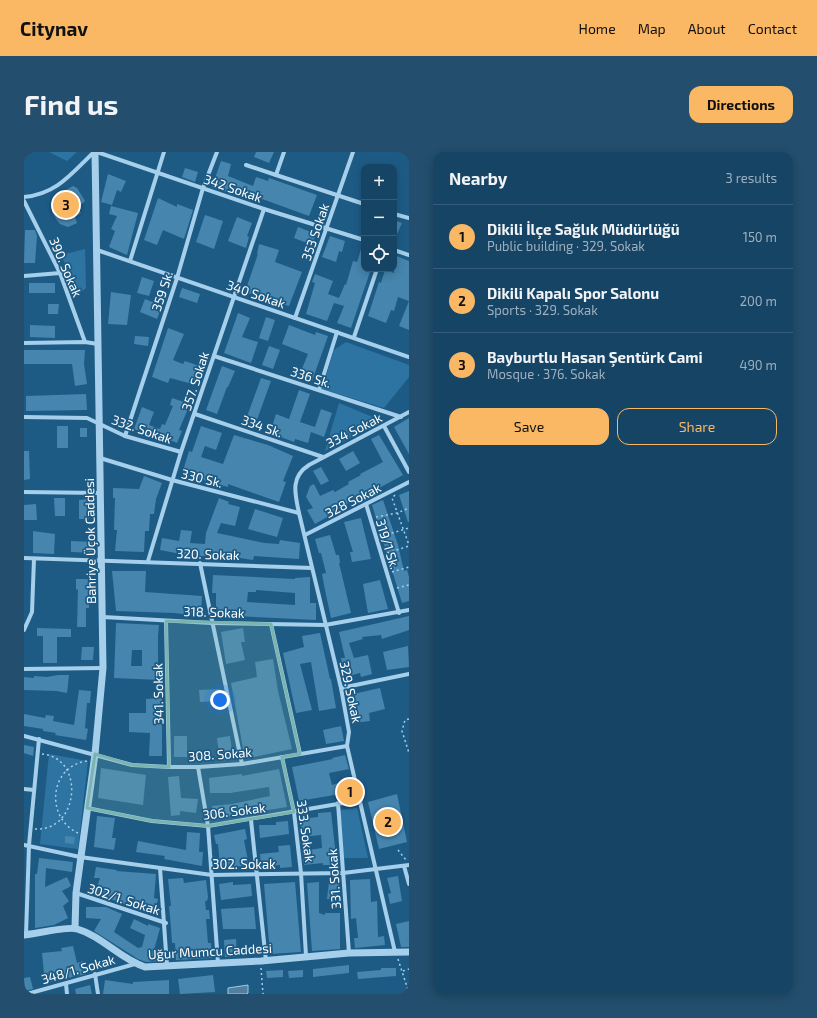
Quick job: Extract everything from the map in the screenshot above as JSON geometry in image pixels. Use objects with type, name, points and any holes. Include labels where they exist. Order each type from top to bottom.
[{"type":"street","name":"342 Sokak","points":[[95,152],[264,209],[361,239]]},
{"type":"street","points":[[24,197],[41,194],[58,186],[95,152]]},
{"type":"street","name":"Bahriye Üçok Caddesi","points":[[75,928],[76,893],[94,757],[103,668],[95,152]]},
{"type":"street","points":[[130,261],[164,152]]},
{"type":"street","name":"359 Sk.","points":[[125,436],[177,278],[204,188],[217,152]]},
{"type":"street","points":[[276,175],[284,152]]},
{"type":"street","name":"353 Sokak","points":[[295,318],[353,152]]},
{"type":"street","points":[[246,165],[361,203]]},
{"type":"street","name":"390. Sokak","points":[[24,201],[60,273],[85,342]]},
{"type":"street","name":"357. Sokak","points":[[148,561],[181,452],[264,209]]},
{"type":"street","points":[[397,215],[409,218]]},
{"type":"street","name":"340 Sokak","points":[[96,250],[409,357]]},
{"type":"street","points":[[397,251],[409,255]]},
{"type":"street","points":[[354,337],[376,272]]},
{"type":"street","points":[[24,276],[60,273]]},
{"type":"street","points":[[319,390],[337,332]]},
{"type":"street","points":[[24,343],[85,342],[98,344]]},
{"type":"street","name":"336 Sk.","points":[[214,356],[401,417]]},
{"type":"street","name":"334 Sokak","points":[[309,465],[409,412]]},
{"type":"street","name":"334 Sk.","points":[[195,414],[323,457]]},
{"type":"street","name":"332. Sokak","points":[[24,416],[81,417],[98,422],[108,429],[125,436],[181,452]]},
{"type":"street","points":[[384,426],[409,472]]},
{"type":"street","name":"330 Sk.","points":[[100,458],[172,480],[299,513]]},
{"type":"street","name":"329. Sokak","points":[[309,465],[299,473],[296,479],[295,495],[341,688],[349,732],[347,746],[395,952]]},
{"type":"street","name":"328 Sokak","points":[[305,535],[409,482]]},
{"type":"street","points":[[24,492],[101,493]]},
{"type":"street","name":"319/1 Sk.","points":[[366,504],[399,613]]},
{"type":"street","name":"320. Sokak","points":[[24,558],[148,561],[312,568]]},
{"type":"street","points":[[24,630],[32,612],[34,559]]},
{"type":"street","points":[[200,563],[242,764]]},
{"type":"street","name":"318. Sokak","points":[[103,617],[212,623],[325,625],[409,610]]},
{"type":"street","name":"341. Sokak","points":[[166,621],[169,766]]},
{"type":"street","points":[[271,624],[300,754]]},
{"type":"street","points":[[24,669],[103,668]]},
{"type":"street","points":[[341,688],[409,674]]},
{"type":"street","name":"308. Sokak","points":[[24,736],[39,739],[94,757],[132,765],[198,767],[242,764],[347,746]]},
{"type":"street","points":[[39,739],[39,754],[31,829],[26,845],[25,935],[75,928]]},
{"type":"street","name":"333. Sokak","points":[[282,757],[294,812],[301,873],[306,956]]},
{"type":"street","points":[[198,767],[208,826],[218,963]]},
{"type":"street","points":[[24,789],[34,790]]},
{"type":"street","name":"306. Sokak","points":[[87,808],[152,821],[208,826],[251,820],[360,800]]},
{"type":"street","name":"331. Sokak","points":[[338,803],[349,953]]},
{"type":"street","points":[[251,820],[257,875],[263,961]]},
{"type":"street","name":"302. Sokak","points":[[26,845],[80,857],[212,876],[344,873],[376,870],[407,864]]},
{"type":"street","points":[[407,864],[409,884]]},
{"type":"street","points":[[160,868],[166,923],[167,966]]},
{"type":"street","name":"302/1. Sokak","points":[[76,893],[166,923]]},
{"type":"street","name":"Uğur Mumcu Caddesi","points":[[75,928],[94,936],[135,964],[144,968],[263,961],[349,953],[409,952]]},
{"type":"street","name":"348/1. Sokak","points":[[27,994],[135,964]]},
{"type":"street","points":[[95,974],[98,994]]},
{"type":"street","points":[[66,984],[67,994]]},
{"type":"path","points":[[381,555],[409,546],[392,498],[396,494],[395,489]]},
{"type":"path","points":[[370,519],[397,513],[409,508]]},
{"type":"path","points":[[376,538],[409,528]]},
{"type":"path","points":[[387,573],[409,567]]},
{"type":"path","points":[[392,590],[409,585]]},
{"type":"path","points":[[409,719],[405,720],[402,731],[409,753]]},
{"type":"path","points":[[31,829],[45,828],[61,819],[66,813],[72,796],[71,782],[67,771],[59,761],[52,757],[39,754]]},
{"type":"path","points":[[84,833],[72,830],[61,819],[55,804],[55,794],[57,784],[67,771],[82,761],[94,757]]},
{"type":"path","points":[[398,850],[407,864]]},
{"type":"path","points":[[395,952],[403,971],[409,993]]},
{"type":"path","points":[[263,961],[263,994]]},
{"type":"path","points":[[403,971],[409,969]]},
{"type":"highlighted area","points":[[166,621],[271,624],[300,754],[282,757],[294,812],[208,826],[152,821],[87,808],[95,754],[132,765],[169,767]]},
{"type":"shaded area","points":[[49,152],[77,152],[67,161]]},
{"type":"shaded area","points":[[85,249],[86,288],[79,294],[61,255]]},
{"type":"shaded area","points":[[346,342],[409,365],[409,377],[384,408],[322,389],[334,350]]},
{"type":"shaded area","points":[[339,403],[382,421],[325,451]]},
{"type":"shaded area","points":[[49,754],[88,761],[78,849],[40,844]]},
{"type":"shaded area","points":[[357,808],[368,858],[343,858],[340,810]]},
{"type":"shaded area","points":[[248,985],[247,994],[228,994],[228,988]]},
{"type":"building","points":[[256,152],[274,152],[269,163],[254,157]]},
{"type":"building","points":[[221,161],[231,164],[228,176],[253,186],[256,177],[268,181],[269,178],[317,195],[309,216],[243,192],[241,197],[212,187]]},
{"type":"building","points":[[185,168],[198,172],[195,182],[182,177]]},
{"type":"building","points":[[108,174],[126,181],[121,192],[117,190],[112,205],[101,202]]},
{"type":"building","points":[[73,186],[77,188],[85,201],[78,207],[81,213],[75,217],[77,223],[68,227],[60,224],[56,219],[52,212],[52,203],[53,197]]},
{"type":"building","points":[[158,198],[177,207],[177,204],[193,210],[184,239],[163,230],[157,245],[144,240]]},
{"type":"building","points":[[111,206],[138,213],[127,255],[109,247],[115,231],[111,229],[117,216],[109,214]]},
{"type":"building","points":[[205,215],[223,221],[214,249],[196,242]]},
{"type":"building","points":[[237,217],[252,223],[247,236],[249,237],[246,248],[228,241]]},
{"type":"building","points":[[397,221],[402,223],[397,234]]},
{"type":"building","points":[[298,227],[316,234],[312,245],[294,238]]},
{"type":"building","points":[[25,230],[35,230],[37,236],[35,263],[24,263]]},
{"type":"building","points":[[330,236],[345,241],[342,252],[339,251],[336,262],[322,257]]},
{"type":"building","points":[[259,244],[279,250],[275,262],[302,272],[289,306],[245,292],[258,254]]},
{"type":"building","points":[[361,249],[361,272],[370,272],[351,328],[337,323],[344,306],[334,303],[327,321],[306,314],[315,283],[312,282],[315,274],[333,281],[328,294],[339,298],[345,284],[346,285],[353,261],[357,262]]},
{"type":"building","points":[[397,256],[409,261],[409,301],[398,297],[394,311],[391,310],[386,323],[368,316],[379,282],[381,283],[384,272],[397,272]]},
{"type":"building","points":[[142,277],[154,281],[149,296],[137,293]]},
{"type":"building","points":[[29,283],[55,283],[55,293],[29,293]]},
{"type":"building","points":[[182,288],[200,294],[197,303],[179,297]]},
{"type":"building","points":[[111,292],[131,295],[127,325],[108,324]]},
{"type":"building","points":[[145,299],[162,306],[157,319],[140,312]]},
{"type":"building","points":[[409,301],[409,330],[399,326]]},
{"type":"building","points":[[48,304],[59,304],[58,314],[48,314]]},
{"type":"building","points":[[238,313],[250,318],[242,337],[258,342],[251,363],[224,353]]},
{"type":"building","points":[[266,317],[275,320],[268,341],[259,338]]},
{"type":"building","points":[[30,325],[55,326],[55,338],[30,337]]},
{"type":"building","points":[[289,325],[315,335],[316,332],[328,336],[312,381],[299,376],[308,354],[282,344]]},
{"type":"building","points":[[168,328],[184,334],[173,360],[183,364],[185,361],[202,367],[196,385],[170,378],[168,383],[152,377]]},
{"type":"building","points":[[135,336],[149,337],[148,346],[134,344]]},
{"type":"building","points":[[269,346],[280,350],[273,369],[262,365]]},
{"type":"building","points":[[24,350],[85,350],[84,364],[87,384],[75,386],[72,364],[24,364]]},
{"type":"building","points":[[222,366],[235,371],[227,387],[217,414],[206,410]]},
{"type":"building","points":[[261,378],[271,381],[254,428],[244,425]]},
{"type":"building","points":[[299,390],[310,394],[300,422],[315,427],[321,409],[332,413],[324,437],[311,432],[308,443],[295,439],[294,442],[270,433],[276,414],[289,419]]},
{"type":"building","points":[[86,394],[87,410],[26,411],[26,396]]},
{"type":"building","points":[[172,398],[190,404],[179,430],[182,431],[177,443],[153,433],[152,436],[134,429],[142,407],[154,412],[149,425],[160,429],[162,424],[165,425],[173,406],[170,405]]},
{"type":"building","points":[[409,418],[409,454],[394,427]]},
{"type":"building","points":[[57,426],[68,426],[68,448],[57,448]]},
{"type":"building","points":[[201,426],[222,433],[216,450],[205,446],[201,457],[223,464],[234,435],[268,445],[293,456],[283,481],[286,482],[279,502],[228,484],[228,487],[182,474],[189,451],[192,452]]},
{"type":"building","points":[[80,428],[87,428],[87,437],[80,437]]},
{"type":"building","points":[[379,435],[403,475],[357,500],[356,499],[342,506],[343,508],[315,524],[307,510],[313,508],[306,497],[310,486],[314,484],[320,496],[333,490],[335,492],[349,484],[348,482],[361,475],[360,474],[383,462],[371,439]]},
{"type":"building","points":[[24,451],[29,451],[30,479],[24,480]]},
{"type":"building","points":[[353,451],[360,463],[346,471],[339,459]]},
{"type":"building","points":[[321,467],[329,481],[321,485],[313,471]]},
{"type":"building","points":[[144,476],[162,483],[156,499],[154,514],[150,514],[149,531],[145,531],[144,552],[115,551],[117,530],[114,530],[115,498],[113,498],[113,488],[139,489]]},
{"type":"building","points":[[409,491],[409,522],[408,522],[399,495]]},
{"type":"building","points":[[54,498],[65,498],[65,516],[55,516]]},
{"type":"building","points":[[219,498],[229,502],[228,504],[240,507],[235,526],[221,523],[217,533],[264,543],[279,544],[280,540],[300,543],[299,559],[254,556],[253,560],[240,558],[239,560],[212,556],[202,556],[202,558],[160,550],[162,538],[179,541],[181,530],[192,531],[190,543],[205,544],[206,533]]},
{"type":"building","points":[[88,499],[89,519],[79,519],[79,500]]},
{"type":"building","points":[[383,500],[398,545],[404,571],[407,570],[409,577],[409,601],[402,603],[372,505]]},
{"type":"building","points":[[36,504],[37,520],[24,520],[24,505]]},
{"type":"building","points":[[255,509],[283,518],[277,537],[248,529]]},
{"type":"building","points":[[361,518],[371,559],[352,562],[350,552],[353,552],[344,522]]},
{"type":"building","points":[[33,531],[55,534],[54,554],[33,553]]},
{"type":"building","points":[[330,535],[336,555],[339,555],[339,563],[351,613],[331,618],[322,574],[326,573],[321,553],[319,553],[315,539]]},
{"type":"building","points":[[71,541],[94,542],[94,553],[71,552]]},
{"type":"building","points":[[112,571],[146,571],[145,592],[202,596],[201,616],[174,613],[116,611]]},
{"type":"building","points":[[213,575],[295,579],[310,577],[310,603],[316,603],[316,620],[216,615],[216,593],[212,593]],"holes":[[[256,590],[295,593],[295,605],[247,602],[248,592],[256,592]]]},
{"type":"building","points":[[76,579],[88,579],[89,608],[86,608],[86,627],[77,627],[78,589],[76,590]]},
{"type":"building","points":[[380,580],[388,609],[368,613],[363,584]]},
{"type":"building","points":[[409,616],[409,630],[382,639],[381,635],[362,637],[363,639],[349,643],[354,658],[368,655],[372,674],[361,677],[360,673],[345,677],[341,658],[345,658],[339,632]]},
{"type":"building","points":[[116,623],[159,625],[158,669],[161,669],[160,680],[114,678]],"holes":[[[132,650],[142,650],[142,666],[131,666]]]},
{"type":"building","points":[[37,628],[71,629],[71,637],[57,637],[57,663],[43,663],[43,636],[37,636]]},
{"type":"building","points":[[243,628],[245,642],[241,642],[245,660],[226,664],[221,632]]},
{"type":"building","points":[[320,633],[336,708],[319,711],[311,662],[300,664],[312,710],[296,713],[283,653],[304,647],[302,636]]},
{"type":"building","points":[[408,646],[409,667],[387,670],[383,652]]},
{"type":"building","points":[[82,647],[94,647],[93,660],[81,660]]},
{"type":"building","points":[[273,659],[278,691],[292,749],[245,759],[231,683],[257,677],[255,662]]},
{"type":"building","points":[[69,675],[67,693],[56,691],[24,690],[24,677],[34,678],[34,676],[47,677]]},
{"type":"building","points":[[380,688],[385,709],[369,713],[370,721],[354,723],[349,695]]},
{"type":"building","points":[[220,689],[221,701],[200,702],[199,690]]},
{"type":"building","points":[[79,690],[91,691],[90,703],[87,703],[85,728],[88,729],[86,740],[55,735],[56,733],[43,731],[43,729],[24,726],[24,714],[45,718],[46,715],[54,716],[53,721],[74,725]]},
{"type":"building","points":[[162,698],[162,756],[149,756],[150,733],[129,732],[129,713],[146,713],[146,699]]},
{"type":"building","points":[[341,726],[344,741],[326,744],[323,730]]},
{"type":"building","points":[[174,736],[187,736],[187,757],[174,757]]},
{"type":"building","points":[[230,736],[233,759],[220,761],[217,738]]},
{"type":"building","points":[[24,745],[34,747],[33,756],[24,753]]},
{"type":"building","points":[[345,755],[349,769],[329,773],[332,785],[348,780],[352,792],[299,801],[292,767],[333,759],[332,758]]},
{"type":"building","points":[[101,768],[146,775],[143,805],[98,798]]},
{"type":"building","points":[[279,769],[287,807],[213,819],[212,806],[232,804],[270,796],[269,787],[230,793],[210,793],[209,778],[242,774],[242,776]]},
{"type":"building","points":[[179,776],[181,798],[198,799],[196,813],[180,811],[180,815],[171,816],[168,777]]},
{"type":"building","points":[[397,794],[407,842],[379,849],[368,802]]},
{"type":"building","points":[[331,812],[337,865],[323,865],[323,863],[304,865],[302,851],[322,848],[321,835],[302,837],[300,819],[318,817],[318,813]]},
{"type":"building","points":[[97,816],[115,818],[112,838],[116,838],[114,850],[94,847]]},
{"type":"building","points":[[288,821],[289,834],[260,838],[259,825],[276,825],[276,822]]},
{"type":"building","points":[[245,829],[247,839],[244,840],[249,866],[220,867],[218,844],[216,844],[214,835]]},
{"type":"building","points":[[187,832],[200,833],[199,852],[203,852],[202,866],[164,859],[165,856],[136,852],[138,841],[186,850]]},
{"type":"building","points":[[65,836],[75,837],[74,844],[65,843]]},
{"type":"building","points":[[290,845],[292,867],[280,868],[280,865],[261,866],[260,854],[279,852],[278,846]]},
{"type":"building","points":[[39,858],[73,862],[72,872],[46,868],[45,887],[67,877],[71,886],[62,891],[69,901],[63,906],[68,918],[54,925],[35,928],[35,874],[37,874]]},
{"type":"building","points":[[96,867],[117,870],[116,871],[156,874],[154,898],[158,899],[155,912],[134,908],[95,893],[100,878],[94,878]]},
{"type":"building","points":[[398,876],[402,901],[390,904],[388,894],[391,893],[387,878]]},
{"type":"building","points":[[183,878],[184,883],[206,880],[208,897],[207,901],[205,901],[206,910],[209,910],[210,919],[206,919],[208,943],[211,943],[212,958],[176,960],[175,943],[172,943],[169,906],[171,906],[168,879]]},
{"type":"building","points":[[370,879],[371,902],[377,901],[378,937],[384,936],[385,945],[355,948],[354,938],[358,938],[356,918],[351,919],[350,880]]},
{"type":"building","points":[[233,882],[233,885],[251,884],[252,896],[221,900],[219,884]]},
{"type":"building","points":[[295,882],[301,952],[270,954],[264,884]]},
{"type":"building","points":[[319,882],[319,913],[325,915],[325,913],[340,913],[340,949],[312,951],[307,883]]},
{"type":"building","points":[[329,882],[339,884],[337,900],[327,899]]},
{"type":"building","points":[[86,907],[106,907],[122,914],[114,932],[138,948],[142,947],[145,935],[130,928],[134,919],[148,926],[148,924],[160,928],[154,950],[158,951],[160,961],[146,962],[138,959],[94,931],[101,919],[86,918]]},
{"type":"building","points":[[254,907],[256,929],[223,929],[221,909]]},
{"type":"building","points":[[409,921],[409,947],[401,947],[396,924]]},
{"type":"building","points":[[236,939],[237,956],[225,957],[224,940]]},
{"type":"building","points":[[73,946],[77,963],[83,961],[86,974],[45,983],[42,953],[62,951],[61,948]]},
{"type":"building","points":[[349,965],[349,973],[313,977],[313,969]]},
{"type":"building","points":[[381,968],[396,968],[396,976],[358,979],[357,972],[381,970]]},
{"type":"building","points":[[283,970],[283,977],[267,978],[266,971]]},
{"type":"building","points":[[303,970],[303,977],[289,978],[288,971]]},
{"type":"building","points":[[213,975],[215,992],[180,994],[178,979]]},
{"type":"building","points":[[30,977],[33,989],[25,991],[24,978]]},
{"type":"building","points":[[105,980],[133,984],[133,982],[169,980],[169,994],[103,994]]},
{"type":"building","points":[[90,985],[92,994],[76,994],[75,989]]},
{"type":"place","name":"Bayburtlu Hasan Şentürk Cami","points":[[66,205]]},
{"type":"place","name":"Dikili İlçe Sağlık Müdürlüğü","points":[[350,792]]},
{"type":"place","name":"Dikili Kapalı Spor Salonu","points":[[388,822]]}]
